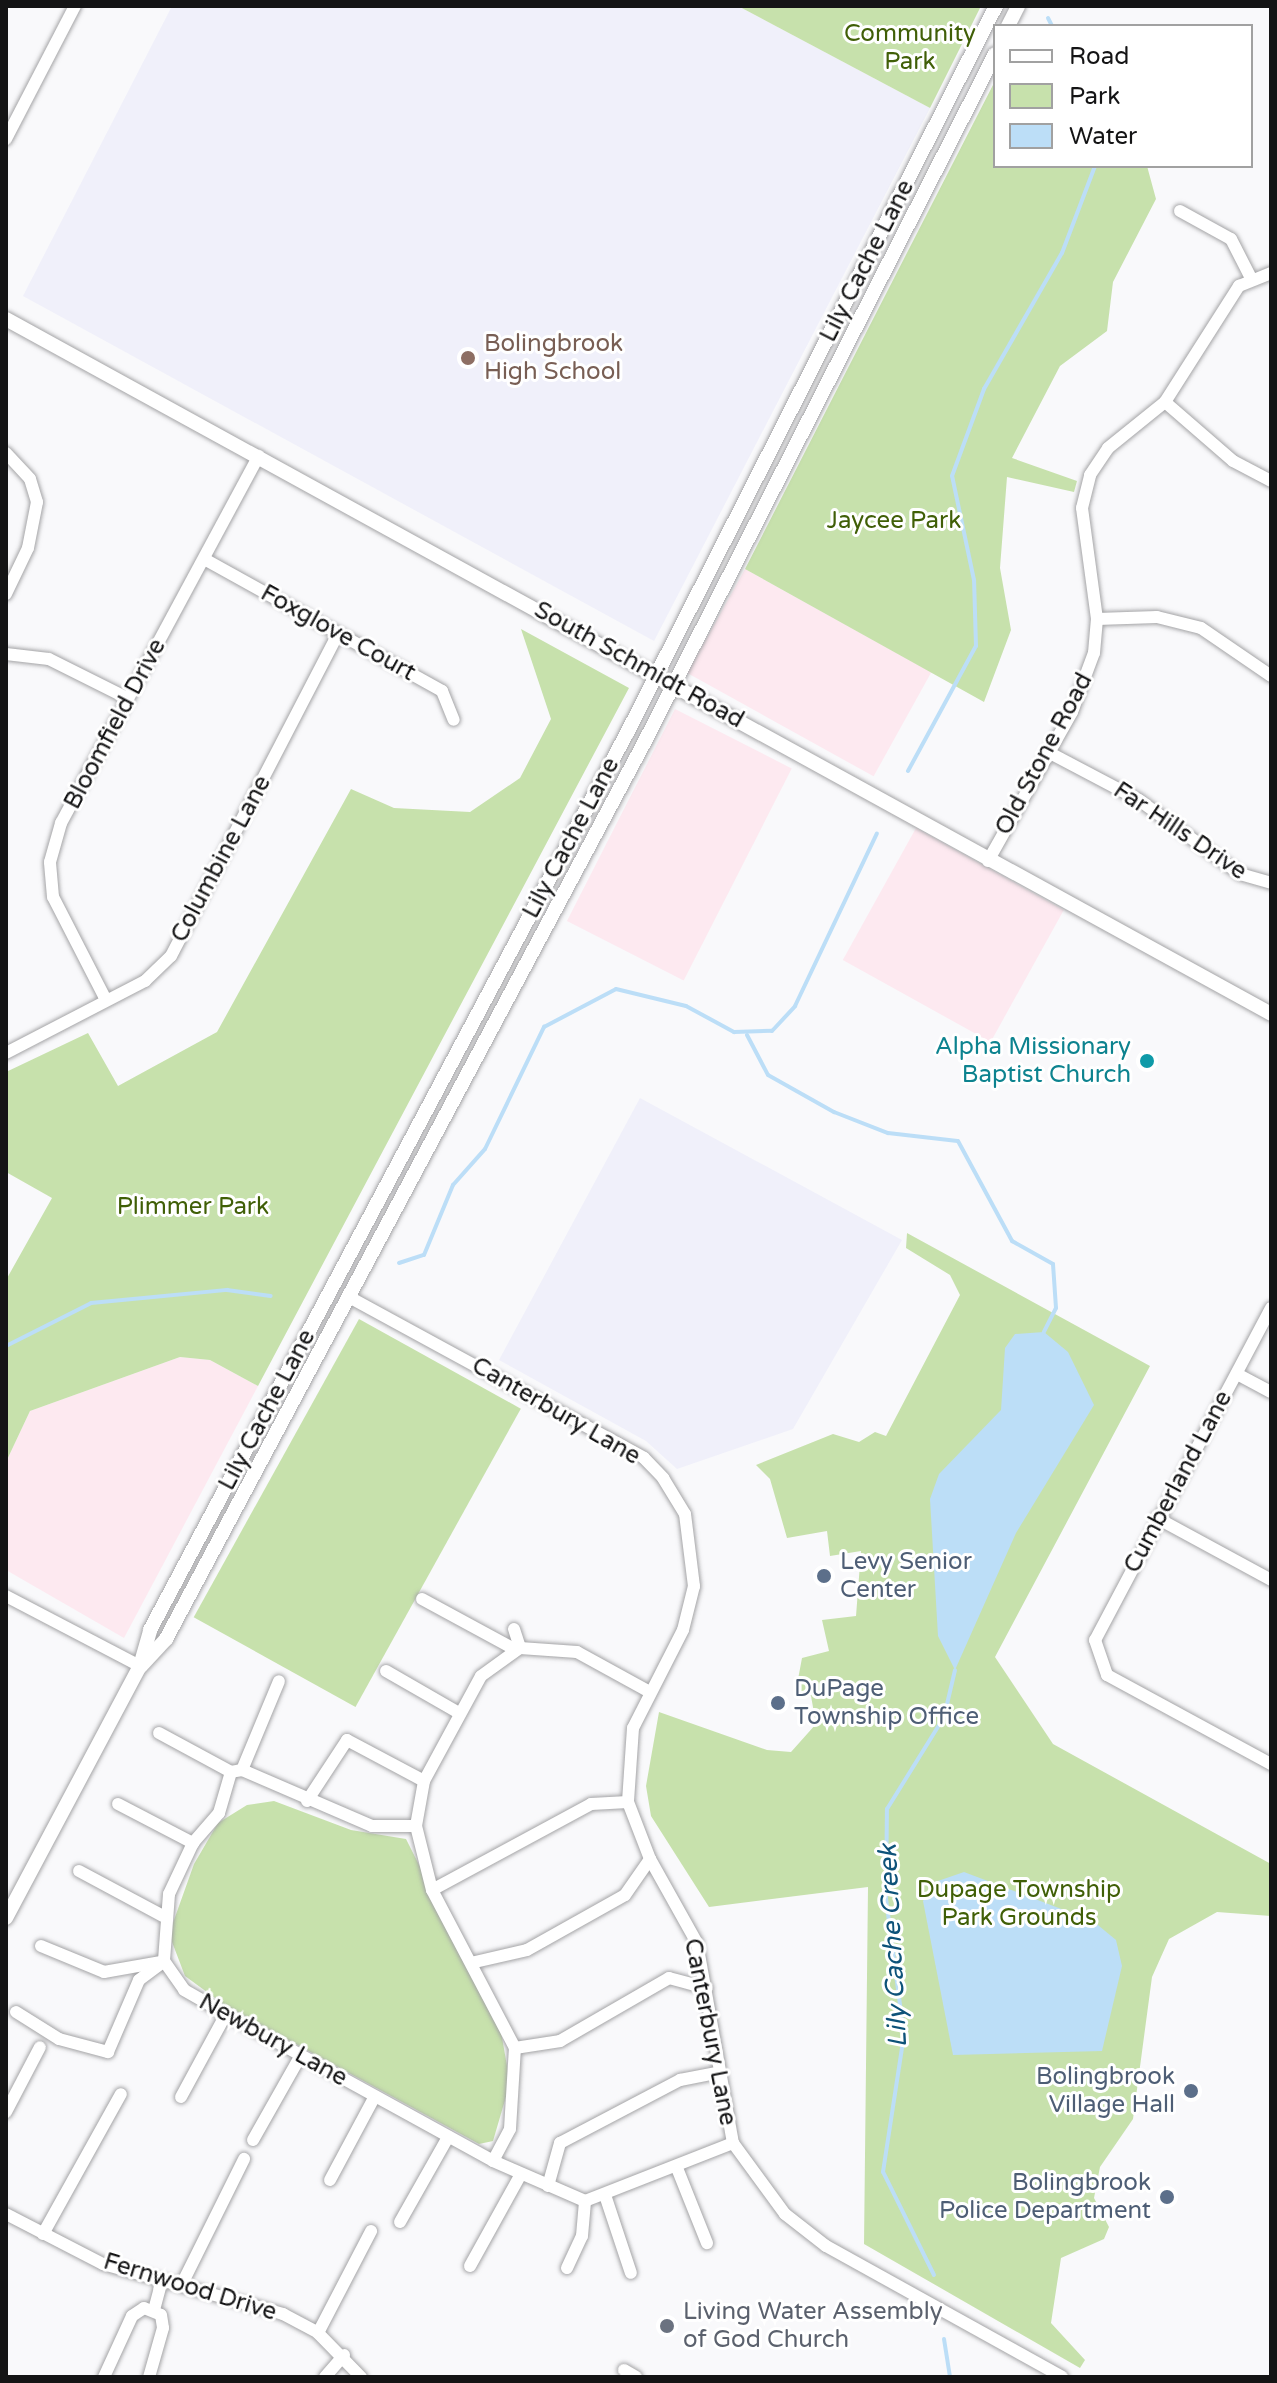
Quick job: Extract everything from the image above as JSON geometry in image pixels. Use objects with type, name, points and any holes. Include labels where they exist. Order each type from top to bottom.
[{"type":"street","points":[[6,139],[75,6]]},
{"type":"street","name":"Lily Cache Lane","points":[[6,1918],[140,1666],[150,1630],[656,674],[996,6]]},
{"type":"street","points":[[1009,24],[1018,6]]},
{"type":"street","name":"Lily Cache Lane","points":[[140,1666],[166,1639],[675,684],[993,58]]},
{"type":"street","points":[[1180,211],[1231,239],[1251,278],[1271,273]]},
{"type":"street","name":"Old Stone Road","points":[[988,861],[1086,680],[1097,619],[1083,491],[1108,448],[1165,402],[1225,302],[1251,278]]},
{"type":"street","name":"South Schmidt Road","points":[[6,319],[1271,1014]]},
{"type":"street","points":[[1165,402],[1233,461],[1271,481]]},
{"type":"street","points":[[6,453],[30,479],[37,502],[28,548],[6,594]]},
{"type":"street","name":"Bloomfield Drive","points":[[106,1000],[53,897],[50,862],[61,823],[127,698],[206,560],[259,456]]},
{"type":"street","name":"Foxglove Court","points":[[206,560],[442,691],[454,720]]},
{"type":"street","points":[[1097,619],[1157,617],[1201,628],[1271,676]]},
{"type":"street","name":"Columbine Lane","points":[[6,1053],[145,981],[171,956],[338,634]]},
{"type":"street","points":[[7,651],[49,659],[127,698]]},
{"type":"street","name":"Far Hills Drive","points":[[1048,752],[1139,800],[1240,874],[1271,883]]},
{"type":"street","points":[[331,1288],[349,1297]]},
{"type":"street","name":"Canterbury Lane","points":[[349,1297],[644,1458],[663,1478],[685,1514],[694,1586],[683,1630],[648,1691],[628,1754],[628,1802],[650,1859],[697,1943],[707,1988],[715,2073],[733,2143],[785,2214],[826,2246],[1062,2377]]},
{"type":"street","name":"Cumberland Lane","points":[[1271,1308],[1095,1640],[1096,1657],[1107,1675],[1271,1764]]},
{"type":"street","points":[[1237,1374],[1271,1392]]},
{"type":"street","points":[[1157,1518],[1271,1580]]},
{"type":"street","points":[[6,1596],[140,1666]]},
{"type":"street","points":[[422,1599],[518,1649],[577,1652],[648,1691]]},
{"type":"street","points":[[514,1629],[518,1649]]},
{"type":"street","points":[[493,2161],[510,2129],[515,2048],[475,1962],[432,1890],[416,1826],[424,1781],[459,1713],[481,1676],[518,1649]]},
{"type":"street","points":[[386,1671],[459,1713]]},
{"type":"street","points":[[164,1961],[163,1916],[193,1843],[219,1813],[279,1681]]},
{"type":"street","points":[[159,1733],[236,1771],[372,1826],[416,1826]]},
{"type":"street","points":[[307,1801],[347,1740],[424,1781]]},
{"type":"street","points":[[432,1890],[591,1804],[628,1802]]},
{"type":"street","points":[[118,1804],[193,1843]]},
{"type":"street","points":[[475,1962],[527,1950],[625,1895],[650,1859]]},
{"type":"street","points":[[79,1871],[163,1916]]},
{"type":"street","points":[[41,1946],[104,1972],[164,1961]]},
{"type":"street","points":[[16,2012],[59,2039],[108,2052],[139,1980],[164,1961]]},
{"type":"street","name":"Newbury Lane","points":[[164,1961],[184,1990],[300,2057],[493,2161],[585,2201]]},
{"type":"street","points":[[515,2048],[560,2041],[669,1978],[707,1988]]},
{"type":"street","points":[[181,2097],[226,2014]]},
{"type":"street","points":[[6,2112],[40,2047]]},
{"type":"street","points":[[253,2140],[300,2057]]},
{"type":"street","points":[[548,2186],[560,2143],[680,2080],[715,2073]]},
{"type":"street","points":[[43,2234],[121,2094]]},
{"type":"street","points":[[330,2180],[375,2096]]},
{"type":"street","points":[[400,2222],[448,2137]]},
{"type":"street","points":[[567,2268],[582,2236],[585,2201],[677,2168],[733,2143]]},
{"type":"street","points":[[181,2286],[244,2159]]},
{"type":"street","points":[[677,2168],[707,2243]]},
{"type":"street","points":[[470,2266],[521,2174]]},
{"type":"street","points":[[605,2195],[631,2273]]},
{"type":"street","name":"Fernwood Drive","points":[[6,2214],[43,2234],[162,2281],[283,2314],[318,2333],[344,2355],[361,2377]]},
{"type":"street","points":[[318,2333],[371,2231]]},
{"type":"street","points":[[149,2377],[163,2328],[154,2310],[162,2281]]},
{"type":"street","points":[[104,2377],[132,2316],[154,2310]]},
{"type":"street","points":[[325,2377],[344,2355]]},
{"type":"street","points":[[624,2370],[636,2377]]},
{"type":"shaded area","name":"Bolingbrook High School","points":[[172,6],[738,6],[930,108],[654,641],[23,296]]},
{"type":"shaded area","points":[[745,569],[931,672],[874,776],[687,673]]},
{"type":"shaded area","points":[[675,709],[792,768],[684,981],[567,921]]},
{"type":"shaded area","points":[[916,828],[1064,910],[991,1042],[843,960]]},
{"type":"shaded area","points":[[640,1098],[902,1240],[793,1429],[677,1469],[646,1441],[499,1360]]},
{"type":"shaded area","points":[[180,1357],[210,1360],[258,1386],[124,1638],[6,1570],[6,1462],[30,1411]]},
{"type":"green space","name":"Community Park","points":[[738,6],[981,6],[930,108]]},
{"type":"green space","name":"Jaycee Park","points":[[993,85],[993,168],[1148,168],[1156,199],[1113,282],[1107,331],[1060,366],[1012,458],[1077,481],[1074,492],[1007,477],[1000,568],[1011,630],[984,702],[745,569]]},
{"type":"green space","name":"Plimmer Park","points":[[521,629],[629,688],[258,1386],[210,1360],[180,1357],[30,1411],[6,1462],[6,1280],[52,1198],[6,1172],[6,1072],[88,1033],[118,1086],[217,1032],[351,789],[394,808],[470,812],[520,778],[551,719]]},
{"type":"green space","name":"Dupage Township Park Grounds","points":[[907,1233],[1150,1366],[995,1657],[1053,1744],[1271,1864],[1271,1916],[1217,1912],[1169,1939],[1152,1977],[1133,2119],[1100,2167],[1094,2198],[1109,2227],[1104,2239],[1061,2258],[1051,2323],[1085,2360],[1080,2368],[864,2244],[868,1887],[709,1907],[651,1816],[646,1786],[659,1712],[767,1750],[791,1752],[816,1724],[811,1696],[796,1690],[802,1658],[829,1651],[822,1620],[856,1616],[861,1551],[830,1556],[827,1531],[787,1538],[770,1479],[756,1465],[833,1434],[859,1442],[875,1432],[886,1436],[960,1295],[950,1275],[906,1248]]},
{"type":"green space","points":[[359,1319],[521,1409],[355,1707],[194,1617]]},
{"type":"green space","points":[[274,1801],[351,1830],[406,1839],[500,2026],[510,2083],[493,2141],[479,2144],[226,2006],[185,1976],[169,1934],[194,1864],[218,1823],[247,1805]]},
{"type":"water","points":[[1044,1332],[1068,1352],[1094,1405],[1016,1533],[955,1670],[938,1636],[930,1499],[939,1474],[1001,1410],[1005,1348],[1015,1334]]},
{"type":"water","points":[[964,1872],[1093,1921],[1116,1940],[1122,1966],[1102,2051],[953,2055],[923,1901],[935,1882]]},
{"type":"waterway","points":[[1048,18],[1051,24]]},
{"type":"waterway","points":[[908,771],[976,646],[974,580],[952,476],[984,389],[1062,253],[1094,168]]},
{"type":"waterway","points":[[399,1263],[424,1255],[453,1185],[485,1149],[544,1027],[616,989],[686,1006],[734,1032],[772,1031],[795,1006],[877,833]]},
{"type":"waterway","points":[[747,1035],[768,1075],[834,1112],[888,1133],[958,1141],[1012,1241],[1053,1264],[1056,1308],[1044,1332]]},
{"type":"waterway","points":[[6,1346],[91,1303],[227,1290],[271,1296]]},
{"type":"waterway","name":"Lily Cache Creek","points":[[934,2275],[883,2172],[904,2035],[886,1899],[887,1809],[944,1717],[955,1670]]},
{"type":"waterway","name":"Lily Cache Creek","points":[[944,2339],[950,2377]]},
{"type":"place","name":"Bolingbrook High School","points":[[468,358]]},
{"type":"place","name":"Alpha Missionary Baptist Church","points":[[1147,1061]]},
{"type":"place","name":"Levy Senior Center","points":[[824,1576]]},
{"type":"place","name":"DuPage Township Office","points":[[778,1703]]},
{"type":"place","name":"Bolingbrook Village Hall","points":[[1191,2091]]},
{"type":"place","name":"Bolingbrook Police Department","points":[[1167,2197]]},
{"type":"place","name":"Living Water Assembly of God Church","points":[[667,2326]]}]
